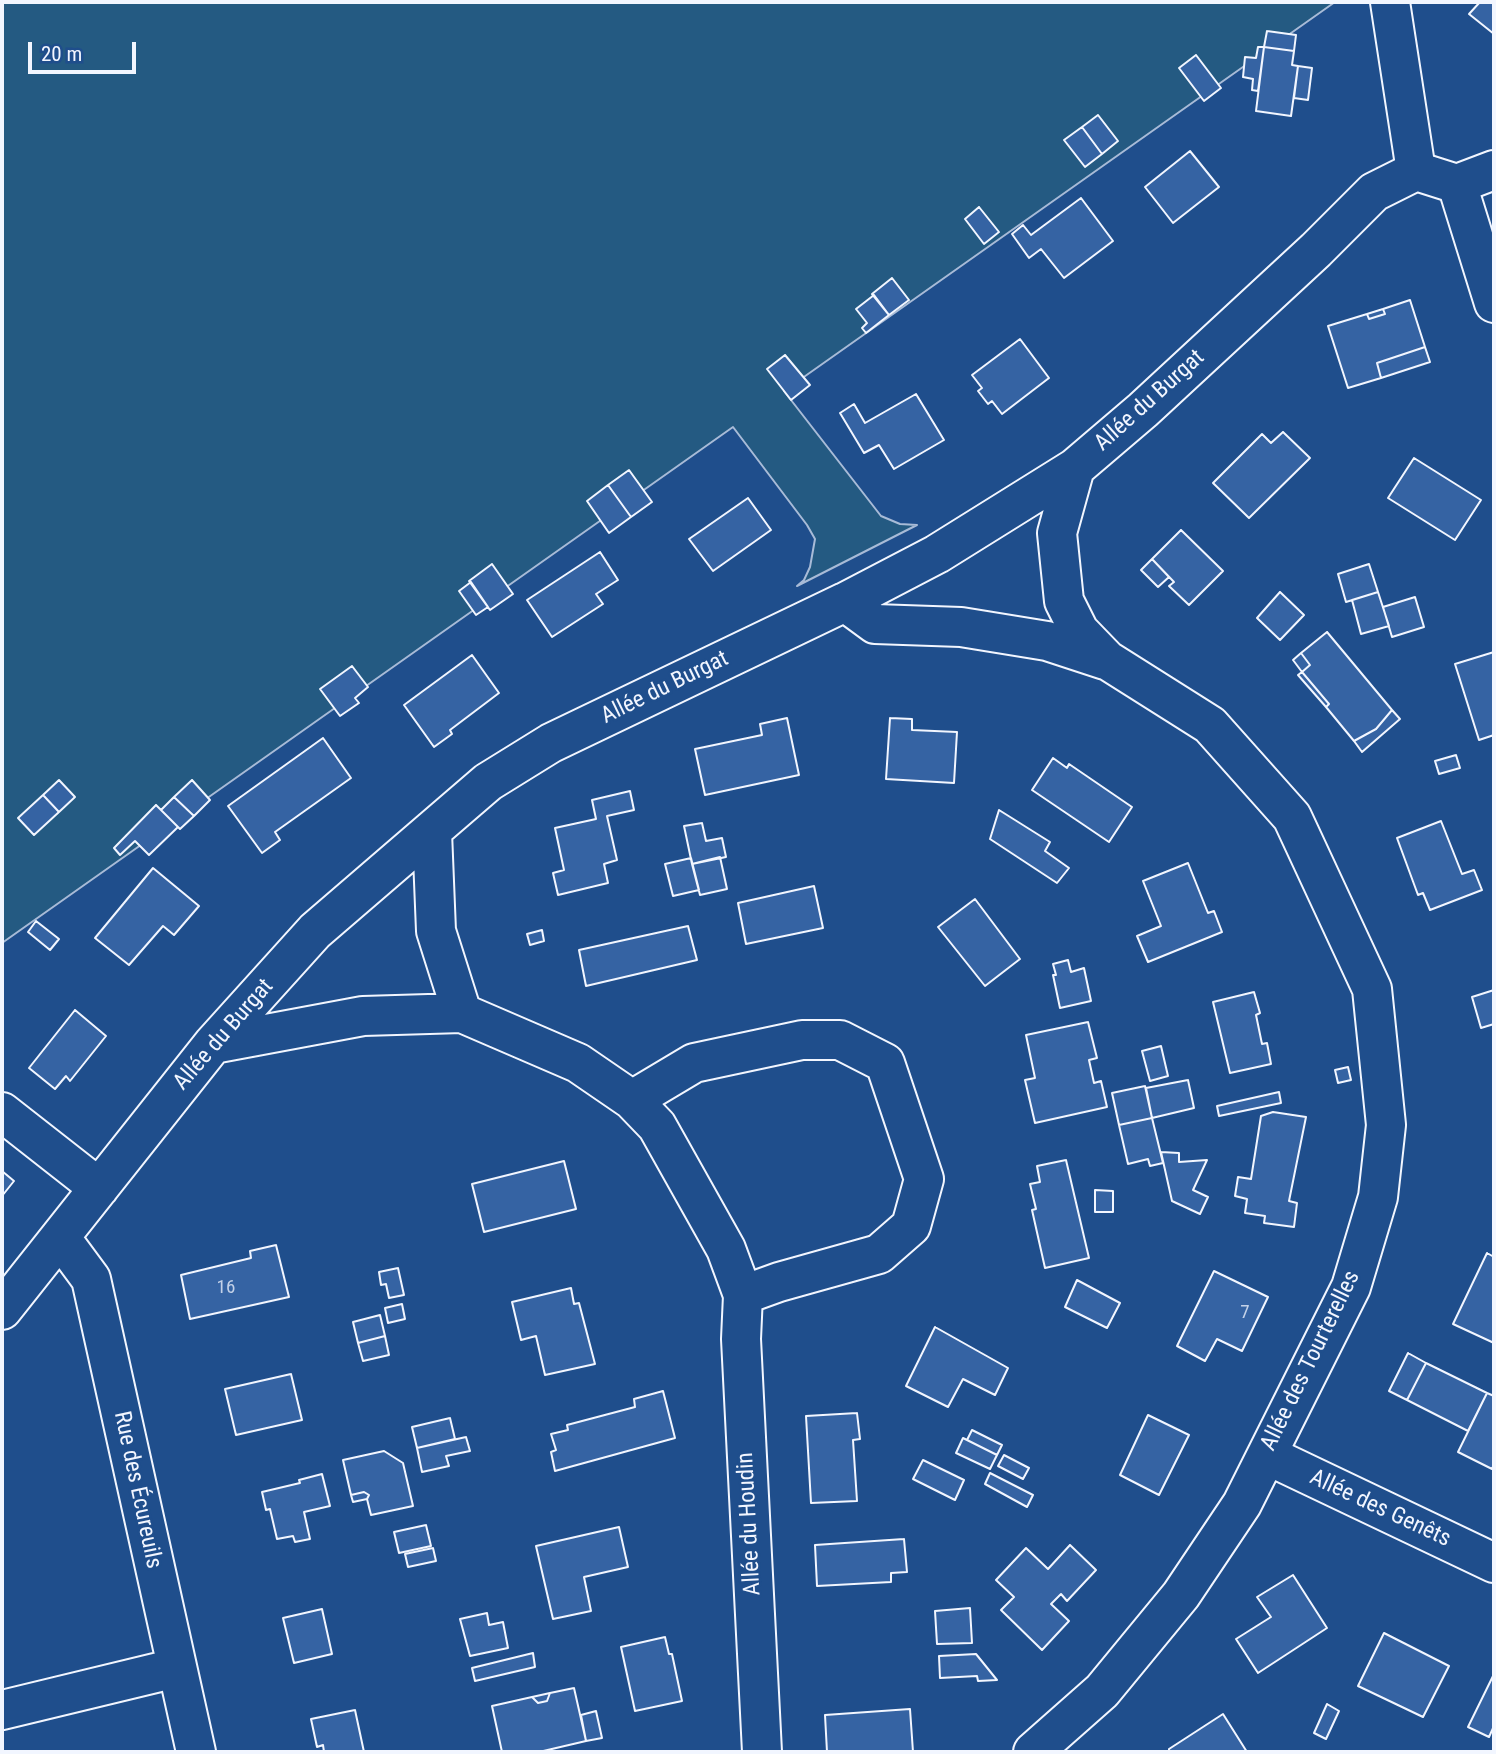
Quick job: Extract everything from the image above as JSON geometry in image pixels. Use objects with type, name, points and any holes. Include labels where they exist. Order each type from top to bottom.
[{"type":"street","points":[[1390,2],[1416,171],[1457,184],[1494,170]]},
{"type":"street","name":"Allée du Burgat","points":[[2,1310],[213,1044],[315,931],[488,782],[551,743],[845,602],[937,554],[1075,468],[1316,250],[1374,192],[1416,171]]},
{"type":"street","points":[[1457,184],[1494,303]]},
{"type":"street","name":"Allée des Tourterelles","points":[[1033,1752],[1102,1691],[1181,1595],[1242,1504],[1352,1287],[1378,1197],[1386,1125],[1372,989],[1292,817],[1210,725],[1107,660],[1080,631],[1064,601],[1057,533],[1075,468]]},
{"type":"street","name":"Allée des Tourterelles","points":[[845,602],[875,624],[961,627],[1047,642],[1107,660]]},
{"type":"street","points":[[432,832],[436,931],[462,1013]]},
{"type":"street","name":"Allée du Houdin","points":[[213,1044],[363,1016],[462,1013],[578,1063],[632,1100],[657,1126],[726,1250],[743,1295],[742,1353],[762,1752]]},
{"type":"street","points":[[632,1100],[694,1063],[802,1040],[840,1040],[885,1063],[923,1179],[911,1226],[879,1254],[743,1295]]},
{"type":"street","points":[[2,1112],[99,1188]]},
{"type":"street","name":"Rue des Écureuils","points":[[60,1237],[91,1279],[196,1752]]},
{"type":"street","name":"Allée des Genêts","points":[[1266,1455],[1494,1563]]},
{"type":"street","points":[[2,1710],[176,1668]]},
{"type":"shaded area","points":[[2,2],[1335,2],[784,391],[881,516],[900,524],[917,525],[797,586],[804,580],[810,567],[815,539],[733,427],[2,943]]},
{"type":"building","points":[[1480,2],[1494,2],[1494,34],[1469,14]]},
{"type":"building","points":[[1267,31],[1296,35],[1294,51],[1264,47]]},
{"type":"building","points":[[1258,47],[1264,47],[1258,91],[1252,90],[1253,79],[1243,77],[1245,57],[1256,58]]},
{"type":"building","points":[[1264,47],[1294,51],[1292,65],[1298,66],[1291,116],[1256,111]]},
{"type":"building","points":[[1196,55],[1221,88],[1204,101],[1179,68]]},
{"type":"building","points":[[1298,66],[1312,68],[1308,100],[1294,98]]},
{"type":"building","points":[[1098,115],[1118,141],[1102,154],[1082,127]]},
{"type":"building","points":[[1082,127],[1102,154],[1085,167],[1064,140]]},
{"type":"building","points":[[1190,151],[1219,187],[1173,223],[1145,187]]},
{"type":"building","points":[[1081,198],[1113,241],[1064,278],[1041,249],[1029,258],[1012,234],[1023,225],[1031,235]]},
{"type":"building","points":[[979,207],[999,232],[984,244],[965,219]]},
{"type":"building","points":[[892,278],[909,300],[889,315],[872,294]]},
{"type":"building","points":[[874,295],[889,315],[866,333],[862,328],[867,323],[856,309]]},
{"type":"building","points":[[1410,300],[1425,347],[1377,363],[1381,378],[1348,388],[1328,326],[1367,314],[1369,319],[1385,314],[1383,309]]},
{"type":"building","points":[[1383,309],[1385,314],[1369,319],[1367,314]]},
{"type":"building","points":[[1020,339],[1049,378],[1002,414],[992,401],[988,404],[978,391],[982,388],[972,375]]},
{"type":"building","points":[[1425,347],[1430,362],[1381,378],[1377,363]]},
{"type":"building","points":[[785,355],[810,385],[791,400],[767,369]]},
{"type":"building","points":[[916,394],[944,440],[894,469],[879,445],[864,453],[840,413],[854,404],[865,423]]},
{"type":"building","points":[[1283,432],[1310,458],[1249,518],[1213,483],[1262,434],[1271,443]]},
{"type":"building","points":[[1414,458],[1481,500],[1455,540],[1388,498]]},
{"type":"building","points":[[629,470],[652,502],[631,517],[608,485]]},
{"type":"building","points":[[608,485],[631,517],[609,533],[587,501]]},
{"type":"building","points":[[748,498],[771,530],[713,571],[689,539]]},
{"type":"building","points":[[1181,530],[1223,571],[1189,605],[1169,586],[1174,582],[1152,559]]},
{"type":"building","points":[[600,552],[618,580],[596,594],[603,604],[552,637],[527,600]]},
{"type":"building","points":[[1152,559],[1169,577],[1158,587],[1141,570]]},
{"type":"building","points":[[492,564],[513,594],[490,610],[469,581]]},
{"type":"building","points":[[1369,564],[1378,592],[1346,602],[1338,574]]},
{"type":"building","points":[[471,582],[488,607],[476,615],[459,591]]},
{"type":"building","points":[[1280,592],[1304,615],[1280,640],[1257,618]]},
{"type":"building","points":[[1378,592],[1389,626],[1361,634],[1352,600]]},
{"type":"building","points":[[1415,597],[1424,627],[1392,637],[1383,607]]},
{"type":"building","points":[[1327,632],[1392,710],[1376,729],[1354,741],[1326,707],[1329,704],[1302,672],[1310,665],[1301,653]]},
{"type":"building","points":[[1494,652],[1494,735],[1479,740],[1455,664]]},
{"type":"building","points":[[1301,653],[1310,665],[1302,672],[1293,660]]},
{"type":"building","points":[[472,655],[499,693],[450,730],[452,734],[434,747],[404,705]]},
{"type":"building","points":[[352,666],[368,687],[355,698],[359,703],[340,716],[320,689]]},
{"type":"building","points":[[1302,672],[1329,704],[1326,707],[1298,675]]},
{"type":"building","points":[[1392,710],[1400,719],[1362,752],[1354,741],[1376,729]]},
{"type":"building","points":[[787,718],[799,775],[705,795],[695,749],[762,735],[760,724]]},
{"type":"building","points":[[890,718],[912,719],[912,730],[957,732],[954,783],[886,779]]},
{"type":"building","points":[[323,738],[351,778],[275,832],[280,840],[262,853],[228,806]]},
{"type":"building","points":[[1456,755],[1460,768],[1439,774],[1435,761]]},
{"type":"building","points":[[1053,758],[1067,768],[1069,764],[1132,807],[1109,842],[1032,790]]},
{"type":"building","points":[[59,780],[75,797],[59,812],[43,795]]},
{"type":"building","points":[[192,780],[210,800],[194,816],[174,797]]},
{"type":"building","points":[[630,791],[634,810],[607,816],[617,860],[604,864],[608,883],[558,895],[553,873],[564,870],[555,828],[596,819],[592,800]]},
{"type":"building","points":[[43,795],[59,812],[34,835],[18,818]]},
{"type":"building","points":[[174,797],[194,816],[180,829],[161,810]]},
{"type":"building","points":[[156,805],[178,827],[149,855],[135,841],[120,855],[114,848]]},
{"type":"building","points":[[999,810],[1050,842],[1045,851],[1069,868],[1057,883],[990,839]]},
{"type":"building","points":[[1441,821],[1462,874],[1474,870],[1482,890],[1430,910],[1423,893],[1418,895],[1397,838]]},
{"type":"building","points":[[702,823],[706,841],[722,838],[726,857],[692,864],[684,826]]},
{"type":"building","points":[[720,857],[727,889],[700,895],[692,864]]},
{"type":"building","points":[[691,858],[699,890],[673,896],[665,864]]},
{"type":"building","points":[[1188,863],[1208,913],[1214,911],[1222,932],[1148,962],[1137,936],[1161,926],[1143,881]]},
{"type":"building","points":[[153,868],[199,906],[174,935],[163,926],[129,965],[95,938]]},
{"type":"building","points":[[814,886],[823,928],[746,944],[738,903]]},
{"type":"building","points":[[975,899],[1020,959],[985,986],[938,927]]},
{"type":"building","points":[[36,921],[59,939],[50,950],[28,932]]},
{"type":"building","points":[[688,926],[697,960],[586,986],[579,950]]},
{"type":"building","points":[[542,930],[544,941],[530,945],[527,934]]},
{"type":"building","points":[[1068,960],[1071,972],[1084,968],[1091,1001],[1060,1008],[1053,964]]},
{"type":"building","points":[[1494,990],[1494,1024],[1481,1028],[1472,997]]},
{"type":"building","points":[[1254,992],[1260,1013],[1256,1015],[1262,1044],[1267,1043],[1271,1064],[1230,1073],[1213,1002]]},
{"type":"building","points":[[75,1010],[106,1036],[70,1081],[66,1076],[55,1089],[29,1068]]},
{"type":"building","points":[[1088,1022],[1097,1058],[1089,1060],[1094,1083],[1101,1081],[1107,1107],[1035,1123],[1025,1080],[1035,1078],[1026,1035]]},
{"type":"building","points":[[1161,1046],[1168,1076],[1150,1081],[1142,1051]]},
{"type":"building","points":[[1348,1067],[1351,1080],[1338,1083],[1335,1070]]},
{"type":"building","points":[[1188,1080],[1194,1108],[1152,1118],[1146,1088]]},
{"type":"building","points":[[1145,1086],[1152,1118],[1119,1125],[1112,1093]]},
{"type":"building","points":[[1279,1092],[1281,1103],[1219,1116],[1217,1106]]},
{"type":"building","points":[[1273,1112],[1306,1117],[1289,1201],[1297,1203],[1294,1227],[1264,1223],[1265,1216],[1245,1213],[1247,1199],[1235,1196],[1238,1177],[1251,1179],[1261,1116]]},
{"type":"building","points":[[1152,1118],[1163,1163],[1150,1166],[1148,1159],[1128,1164],[1119,1125]]},
{"type":"building","points":[[1161,1152],[1179,1153],[1179,1162],[1207,1160],[1193,1190],[1208,1197],[1200,1214],[1172,1201]]},
{"type":"building","points":[[1066,1160],[1089,1258],[1045,1268],[1032,1210],[1036,1209],[1030,1184],[1040,1182],[1037,1166]]},
{"type":"building","points":[[564,1161],[576,1209],[484,1232],[472,1184]]},
{"type":"building","points":[[2,1171],[14,1181],[2,1196]]},
{"type":"building","points":[[1095,1190],[1113,1191],[1113,1212],[1095,1212]]},
{"type":"building","points":[[276,1245],[289,1297],[190,1319],[181,1275],[251,1258],[250,1251]]},
{"type":"building","points":[[1487,1253],[1494,1257],[1494,1343],[1453,1324]]},
{"type":"building","points":[[398,1268],[404,1295],[389,1298],[386,1284],[381,1285],[379,1272]]},
{"type":"building","points":[[1214,1271],[1268,1297],[1242,1351],[1217,1339],[1205,1361],[1177,1346]]},
{"type":"building","points":[[1077,1280],[1120,1303],[1107,1328],[1065,1307]]},
{"type":"building","points":[[571,1288],[574,1304],[579,1303],[595,1364],[545,1375],[536,1336],[521,1340],[512,1302]]},
{"type":"building","points":[[402,1304],[405,1319],[388,1323],[385,1308]]},
{"type":"building","points":[[380,1315],[385,1336],[358,1343],[353,1322]]},
{"type":"building","points":[[935,1327],[1008,1368],[995,1395],[963,1379],[948,1407],[906,1386]]},
{"type":"building","points":[[385,1336],[389,1355],[363,1361],[358,1343]]},
{"type":"building","points":[[1408,1353],[1426,1363],[1407,1400],[1389,1391]]},
{"type":"building","points":[[1426,1363],[1487,1393],[1468,1431],[1407,1400]]},
{"type":"building","points":[[291,1374],[302,1420],[236,1435],[225,1389]]},
{"type":"building","points":[[663,1391],[675,1438],[555,1471],[551,1452],[556,1450],[551,1434],[568,1430],[567,1425],[635,1407],[634,1399]]},
{"type":"building","points":[[1487,1393],[1494,1396],[1492,1469],[1458,1452]]},
{"type":"building","points":[[857,1413],[860,1439],[853,1440],[857,1501],[811,1503],[806,1416]]},
{"type":"building","points":[[1148,1415],[1189,1435],[1159,1495],[1120,1475]]},
{"type":"building","points":[[450,1418],[455,1439],[417,1448],[412,1427]]},
{"type":"building","points":[[972,1430],[1002,1445],[997,1455],[967,1440]]},
{"type":"building","points":[[466,1437],[470,1451],[446,1456],[449,1466],[422,1472],[417,1448]]},
{"type":"building","points":[[963,1438],[997,1455],[990,1469],[956,1453]]},
{"type":"building","points":[[384,1451],[403,1463],[413,1506],[371,1515],[367,1499],[369,1495],[364,1492],[351,1495],[343,1460]]},
{"type":"building","points":[[1004,1455],[1029,1468],[1023,1479],[998,1466]]},
{"type":"building","points":[[923,1460],[964,1480],[955,1500],[913,1479]]},
{"type":"building","points":[[990,1473],[1033,1495],[1027,1507],[985,1484]]},
{"type":"building","points":[[322,1474],[330,1506],[304,1512],[310,1539],[295,1542],[293,1536],[277,1539],[270,1509],[266,1510],[262,1492],[300,1483],[299,1480]]},
{"type":"building","points":[[364,1492],[369,1495],[367,1499],[353,1502],[351,1495]]},
{"type":"building","points":[[426,1525],[431,1546],[399,1553],[394,1532]]},
{"type":"building","points":[[619,1527],[628,1567],[584,1577],[591,1611],[553,1619],[536,1546]]},
{"type":"building","points":[[904,1539],[907,1572],[891,1573],[891,1582],[817,1586],[815,1545]]},
{"type":"building","points":[[1070,1545],[1096,1570],[1067,1601],[1061,1594],[1051,1604],[1069,1621],[1042,1650],[1001,1610],[1014,1597],[996,1580],[1026,1548],[1048,1569]]},
{"type":"building","points":[[433,1548],[436,1561],[408,1567],[405,1554]]},
{"type":"building","points":[[1293,1575],[1327,1628],[1258,1673],[1236,1639],[1271,1617],[1257,1597]]},
{"type":"building","points":[[970,1608],[972,1643],[937,1644],[935,1611]]},
{"type":"building","points":[[322,1609],[332,1654],[294,1663],[283,1618]]},
{"type":"building","points":[[487,1613],[489,1625],[503,1622],[508,1648],[470,1656],[460,1619]]},
{"type":"building","points":[[1384,1633],[1449,1666],[1423,1717],[1358,1686]]},
{"type":"building","points":[[665,1637],[669,1654],[672,1654],[682,1701],[635,1711],[621,1647]]},
{"type":"building","points":[[533,1653],[535,1667],[475,1681],[472,1668]]},
{"type":"building","points":[[976,1654],[997,1680],[978,1681],[977,1676],[940,1678],[939,1656]]},
{"type":"building","points":[[1494,1674],[1494,1726],[1489,1737],[1468,1727]]},
{"type":"building","points":[[574,1688],[586,1741],[539,1752],[502,1752],[492,1706],[532,1697],[538,1703],[547,1701],[550,1693]]},
{"type":"building","points":[[550,1693],[547,1701],[538,1703],[532,1697]]},
{"type":"building","points":[[1327,1704],[1339,1711],[1326,1739],[1314,1733]]},
{"type":"building","points":[[910,1709],[913,1752],[827,1752],[825,1715]]},
{"type":"building","points":[[355,1710],[364,1752],[324,1752],[323,1745],[317,1747],[311,1719]]},
{"type":"building","points":[[596,1711],[602,1738],[586,1741],[581,1715]]},
{"type":"building","points":[[1223,1714],[1247,1752],[1169,1752],[1169,1749]]}]
